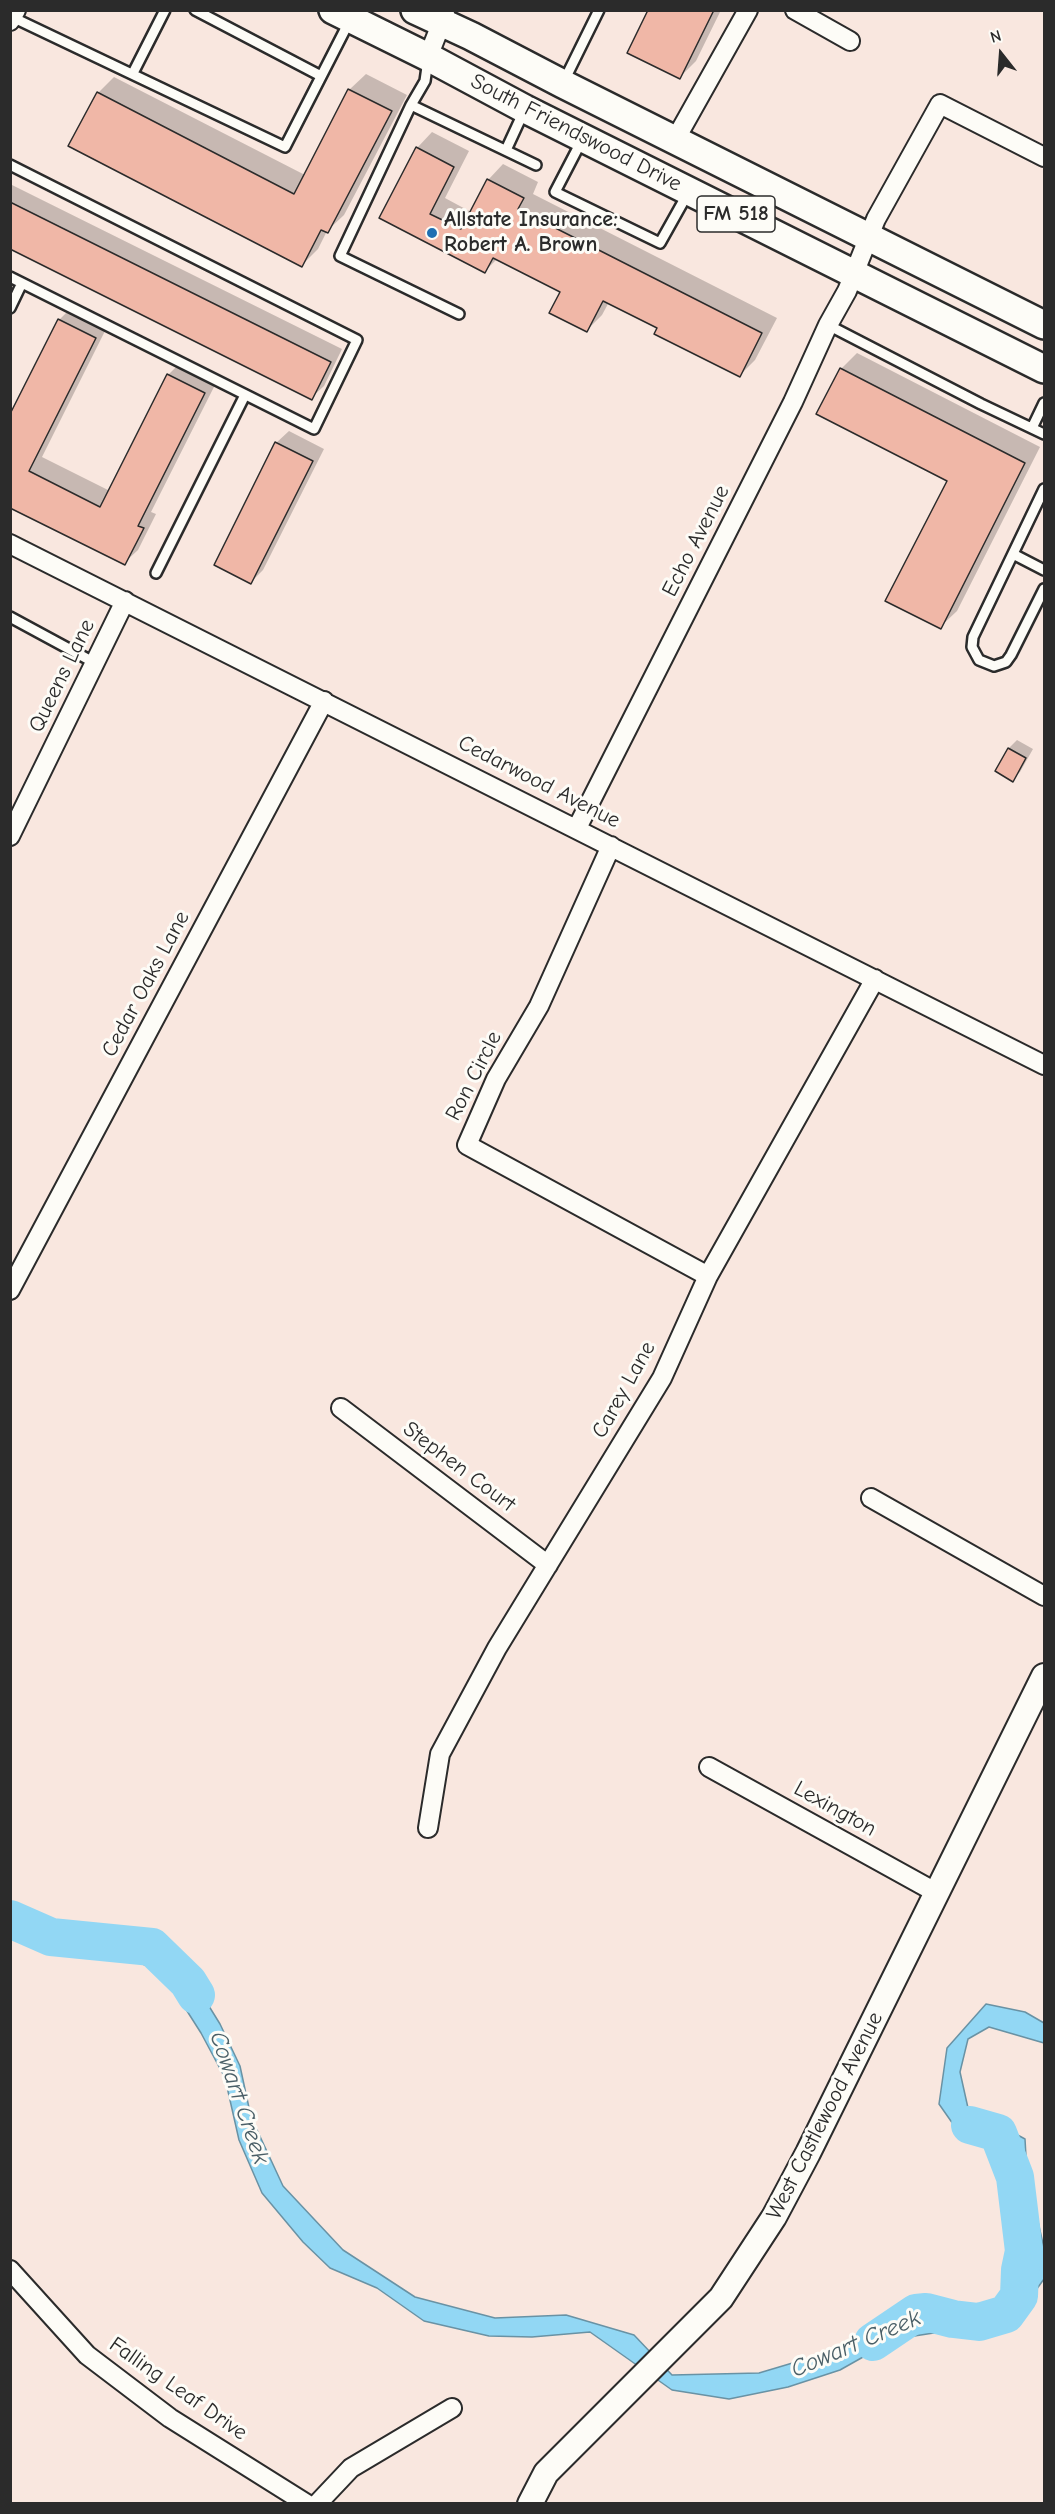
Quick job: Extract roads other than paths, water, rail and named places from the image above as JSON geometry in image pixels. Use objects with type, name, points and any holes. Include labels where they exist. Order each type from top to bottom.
[{"type":"main road","name":"South Friendswood Drive","points":[[415,10],[444,16],[562,84],[1044,325]]},
{"type":"main road","name":"South Friendswood Drive","points":[[342,15],[1044,369]]},
{"type":"street","points":[[675,140],[748,10]]},
{"type":"street","points":[[795,10],[850,41]]},
{"type":"street","points":[[428,57],[444,16]]},
{"type":"street","name":"Echo Avenue","points":[[577,828],[793,402],[854,274],[876,219],[940,104],[1044,157]]},
{"type":"street","name":"Cedarwood Avenue","points":[[10,544],[1044,1065]]},
{"type":"street","name":"Queens Lane","points":[[10,836],[125,601]]},
{"type":"street","name":"Cedar Oaks Lane","points":[[10,1290],[324,701]]},
{"type":"street","name":"Ron Circle","points":[[611,846],[539,1006],[496,1079],[466,1145],[708,1276]]},
{"type":"street","name":"Carey Lane","points":[[428,1828],[440,1754],[497,1648],[662,1378],[708,1276],[875,979]]},
{"type":"street","name":"Stephen Court","points":[[341,1408],[548,1565]]},
{"type":"street","points":[[872,1498],[1044,1596]]},
{"type":"street","name":"West Castlewood Avenue","points":[[530,2504],[546,2473],[721,2298],[774,2217],[808,2153],[1044,1676]]},
{"type":"street","name":"Lexington","points":[[709,1767],[937,1893]]},
{"type":"street","name":"Falling Leaf Drive","points":[[10,2270],[87,2355],[170,2418],[307,2504]]},
{"type":"street","points":[[317,2504],[351,2468],[452,2409]]},
{"type":"lane","points":[[133,73],[165,10]]},
{"type":"lane","points":[[195,10],[321,76]]},
{"type":"lane","points":[[562,84],[599,10]]},
{"type":"lane","points":[[13,16],[285,147],[321,76],[342,15]]},
{"type":"lane","points":[[428,57],[425,81],[411,105],[340,256],[459,314]]},
{"type":"lane","points":[[411,105],[536,165]]},
{"type":"lane","points":[[506,150],[525,109]]},
{"type":"lane","points":[[583,138],[555,192],[660,243],[689,191]]},
{"type":"lane","points":[[10,165],[357,340],[314,429],[10,277]]},
{"type":"lane","points":[[10,308],[22,283]]},
{"type":"lane","points":[[828,325],[1044,434]]},
{"type":"lane","points":[[156,573],[244,395]]},
{"type":"lane","points":[[1032,428],[1044,404]]},
{"type":"lane","points":[[1044,489],[973,638],[972,647],[979,660],[994,666],[1005,662],[1011,655],[1044,589]]},
{"type":"lane","points":[[1013,554],[1044,570]]},
{"type":"lane","points":[[10,617],[95,663]]},
{"type":"water","name":"Cowart Creek","points":[[10,1913],[34,1925],[104,1938],[183,1964],[220,2024],[240,2066],[251,2117],[283,2186],[343,2250],[415,2297],[495,2318],[566,2315],[634,2335],[672,2375],[759,2373],[826,2353],[884,2319],[946,2309],[1010,2312],[1026,2280],[1008,2152],[960,2134],[939,2104],[947,2048],[986,2004],[1025,2012],[1044,2023],[1044,2043],[989,2027],[968,2039],[960,2072],[968,2108],[1025,2139],[1027,2174],[1044,2248],[1044,2279],[1007,2330],[953,2330],[895,2339],[840,2370],[788,2387],[729,2399],[672,2390],[590,2332],[532,2337],[489,2336],[424,2321],[377,2288],[330,2268],[303,2242],[262,2193],[239,2140],[225,2078],[201,2033],[161,1970],[101,1951],[18,1937],[11,1933]]},
{"type":"waterway","name":"Cowart Creek","points":[[10,1919],[51,1937],[152,1947],[188,1982],[196,1995]]},
{"type":"waterway","name":"Cowart Creek","points":[[873,2342],[916,2313],[926,2312],[953,2319],[979,2322],[1006,2314],[1019,2296],[1020,2270],[1024,2251],[1015,2177],[998,2133],[970,2125]]},
{"type":"place","name":"Allstate Insurance: Robert A. Brown","points":[[432,233]]}]
